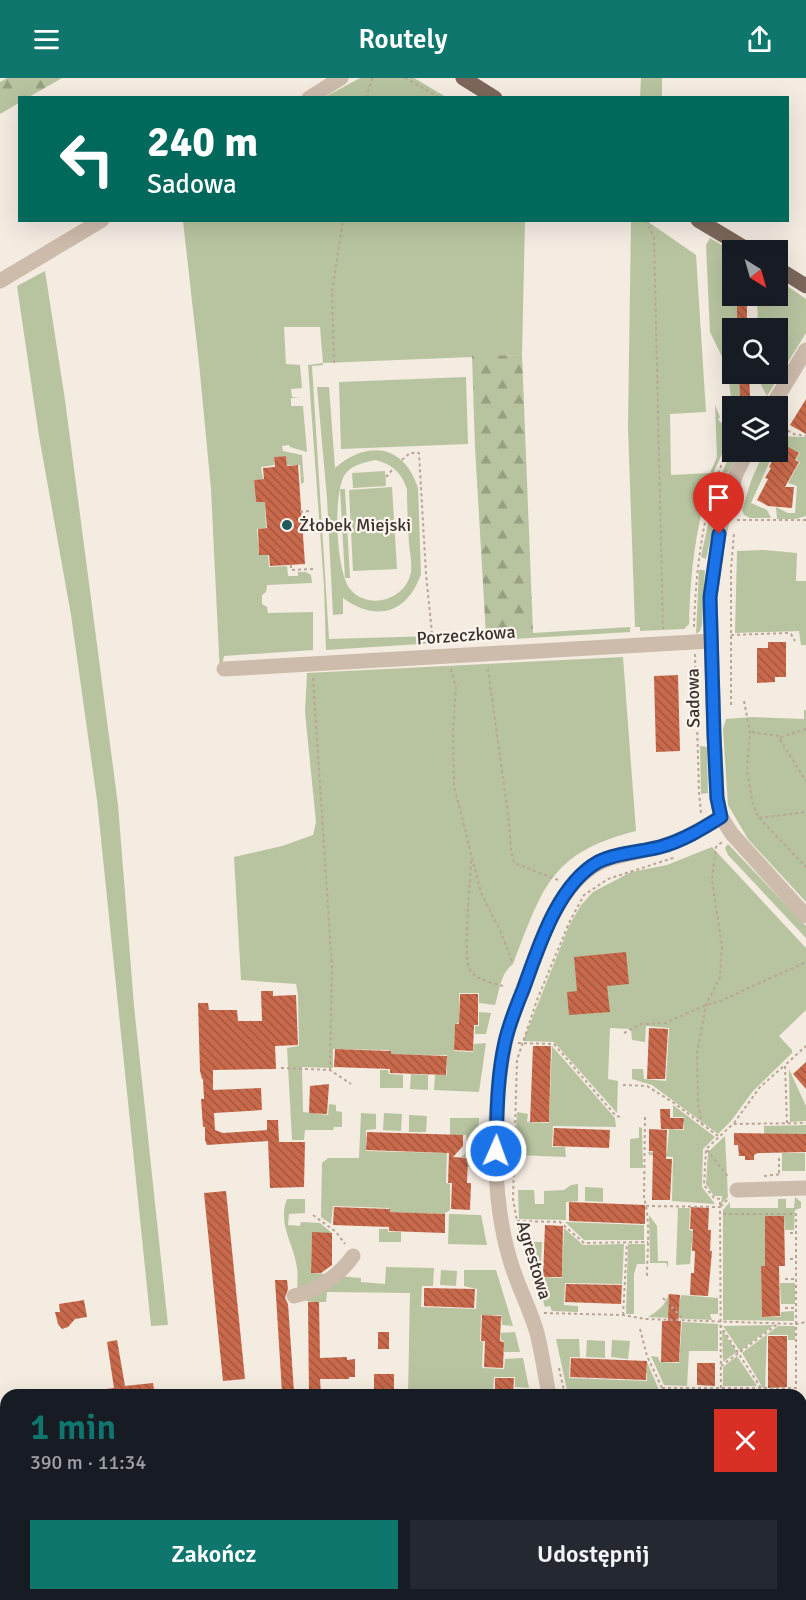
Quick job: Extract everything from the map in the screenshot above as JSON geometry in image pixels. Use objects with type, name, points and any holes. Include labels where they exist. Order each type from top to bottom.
[{"type":"main road","points":[[463,78],[492,96]]},
{"type":"main road","points":[[701,222],[731,240]]},
{"type":"main road","points":[[788,275],[806,286]]},
{"type":"street","points":[[312,96],[341,78]]},
{"type":"street","points":[[0,281],[99,222]]},
{"type":"street","points":[[778,396],[806,350]]},
{"type":"street","name":"Sadowa","points":[[743,462],[730,492],[719,534],[710,597],[717,798],[721,817],[737,840],[806,916]]},
{"type":"street","name":"Porzeczkowa","points":[[224,669],[711,641]]},
{"type":"street","name":"Agrestowa","points":[[548,1389],[537,1332],[510,1260],[499,1207],[496,1173],[498,1108],[505,1042],[532,963],[552,916],[576,880],[598,862],[663,846],[700,830],[721,817]]},
{"type":"street","points":[[732,1188],[806,1188]]},
{"type":"street","points":[[294,1296],[303,1294],[333,1277],[350,1260]]},
{"type":"path","points":[[367,96],[372,78]]},
{"type":"path","points":[[405,78],[436,96]]},
{"type":"path","points":[[334,363],[332,292],[343,222]]},
{"type":"path","points":[[648,222],[654,238],[663,632]]},
{"type":"path","points":[[788,431],[806,436]]},
{"type":"path","points":[[402,460],[410,453],[419,453],[433,646]]},
{"type":"path","points":[[386,477],[394,468]]},
{"type":"path","points":[[300,512],[309,511]]},
{"type":"path","points":[[731,705],[731,569],[735,520],[806,520]]},
{"type":"path","points":[[291,565],[291,570],[313,569]]},
{"type":"path","points":[[731,635],[787,633],[791,634],[795,641]]},
{"type":"path","points":[[694,650],[702,823],[700,830]]},
{"type":"path","points":[[486,653],[514,863],[558,880]]},
{"type":"path","points":[[447,656],[456,688],[453,728],[454,786],[481,892],[500,930],[513,964]]},
{"type":"path","points":[[313,664],[314,710],[332,968],[330,1070]]},
{"type":"path","points":[[744,701],[750,732],[747,771],[753,805],[759,818],[806,867]]},
{"type":"path","points":[[750,732],[781,737],[806,729]]},
{"type":"path","points":[[781,737],[779,738],[806,781]]},
{"type":"path","points":[[759,818],[806,812]]},
{"type":"path","points":[[702,1125],[698,1103],[697,1053],[706,1005],[720,977],[722,947],[712,880],[716,847]]},
{"type":"path","points":[[471,855],[468,920],[470,969],[476,976],[503,986]]},
{"type":"path","points":[[538,1295],[513,1199],[517,1060],[542,987],[569,923],[584,895],[608,879],[677,857]]},
{"type":"path","points":[[624,1033],[641,1024],[665,1023],[806,962]]},
{"type":"path","points":[[505,1042],[554,1044],[616,1116],[622,1117]]},
{"type":"path","points":[[721,1388],[720,1199],[714,1198],[704,1185],[706,1149],[733,1124],[760,1087],[806,1046]]},
{"type":"path","points":[[785,1065],[788,1123]]},
{"type":"path","points":[[281,1068],[330,1070],[351,1084]]},
{"type":"path","points":[[623,1084],[647,1086],[719,1137]]},
{"type":"path","points":[[645,1117],[644,1198],[648,1242],[647,1277]]},
{"type":"path","points":[[733,1124],[806,1123]]},
{"type":"path","points":[[706,1149],[732,1188],[720,1207]]},
{"type":"path","points":[[779,1158],[779,1174]]},
{"type":"path","points":[[646,1206],[720,1207]]},
{"type":"path","points":[[640,1329],[647,1356],[662,1388],[796,1388],[796,1214],[720,1214]]},
{"type":"path","points":[[313,1215],[344,1241],[350,1260]]},
{"type":"path","points":[[517,1221],[560,1222],[584,1243],[648,1242]]},
{"type":"path","points":[[790,1233],[796,1233]]},
{"type":"path","points":[[623,1315],[627,1242]]},
{"type":"path","points":[[790,1259],[796,1259]]},
{"type":"path","points":[[785,1279],[796,1279]]},
{"type":"path","points":[[663,1298],[686,1320]]},
{"type":"path","points":[[542,1306],[547,1322]]},
{"type":"path","points":[[785,1308],[796,1308]]},
{"type":"path","points":[[544,1313],[623,1315],[645,1319],[720,1323],[796,1324],[806,1322]]},
{"type":"path","points":[[720,1323],[761,1389]]},
{"type":"path","points":[[721,1366],[779,1323]]},
{"type":"path","points":[[558,1363],[564,1389]]},
{"type":"green space","points":[[7,78],[62,78],[31,96],[18,96],[18,104],[0,114],[0,82]]},
{"type":"green space","points":[[360,78],[414,78],[444,96],[327,96]]},
{"type":"green space","points":[[641,78],[662,78],[662,96],[640,96]]},
{"type":"green space","points":[[183,222],[525,222],[522,355],[323,363],[320,327],[284,327],[286,364],[300,365],[302,388],[291,389],[292,397],[301,398],[291,398],[291,406],[303,406],[307,452],[289,445],[282,446],[283,451],[302,455],[304,482],[301,484],[300,465],[287,465],[286,456],[274,457],[274,465],[261,467],[263,479],[254,480],[256,502],[265,502],[266,528],[257,529],[259,555],[268,555],[269,567],[287,566],[288,576],[298,576],[298,572],[306,572],[311,575],[312,583],[267,585],[266,592],[262,595],[262,604],[267,607],[268,613],[313,612],[313,650],[224,656],[220,675],[211,489]]},
{"type":"green space","points":[[631,222],[648,222],[696,255],[706,412],[670,414],[671,475],[710,473],[717,457],[715,405],[720,417],[718,419],[722,422],[722,453],[709,485],[700,519],[692,571],[689,624],[684,629],[640,631],[640,627],[635,627],[628,427]]},
{"type":"green space","points":[[710,238],[722,245],[722,306],[737,306],[737,318],[722,318],[722,357],[710,332],[706,245]]},
{"type":"green space","points":[[45,271],[65,400],[118,805],[134,1006],[168,1325],[151,1326],[97,800],[71,615],[39,436],[17,286]]},
{"type":"green space","points":[[788,287],[806,299],[806,333],[788,362],[788,318],[758,318],[757,306],[788,306]]},
{"type":"green space","points":[[522,355],[533,633],[486,635],[472,356]]},
{"type":"green space","points":[[323,363],[323,365],[312,366],[329,639],[435,636],[436,643],[326,650],[324,586],[308,365]]},
{"type":"green space","points":[[466,377],[468,444],[341,449],[339,382]]},
{"type":"green space","points":[[729,384],[739,384],[740,396],[731,396]]},
{"type":"green space","points":[[761,384],[774,384],[767,396]]},
{"type":"green space","points":[[317,387],[329,387],[335,468],[360,453],[372,450],[383,451],[404,462],[412,473],[418,488],[421,574],[415,588],[399,606],[378,612],[355,606],[343,598],[343,614],[333,615],[327,498]],"holes":[[[375,460],[395,470],[407,489],[411,572],[402,590],[376,601],[358,596],[345,580],[339,549],[337,512],[339,495],[346,473],[359,464]]]},
{"type":"green space","points":[[788,436],[806,437],[806,516],[795,519],[777,519],[776,507],[788,513],[795,513],[797,486],[788,483],[800,462],[796,459],[800,453],[788,447]]},
{"type":"green space","points":[[726,462],[733,462],[727,473],[723,472],[716,491],[720,493],[720,496],[706,559],[701,557],[715,491]]},
{"type":"green space","points":[[759,462],[770,462],[751,503],[767,510],[771,518],[750,518],[744,515],[742,510]]},
{"type":"green space","points":[[385,471],[386,486],[353,488],[352,473]]},
{"type":"green space","points":[[392,487],[397,569],[353,571],[349,490]]},
{"type":"green space","points":[[340,489],[345,489],[350,578],[345,578]]},
{"type":"green space","points":[[764,550],[797,553],[796,581],[806,581],[806,645],[801,645],[799,631],[735,633],[737,551]]},
{"type":"green space","points":[[699,570],[705,570],[702,625],[696,634]]},
{"type":"green space","points":[[630,627],[630,632],[446,643],[446,635]]},
{"type":"green space","points":[[623,657],[636,831],[584,850],[553,877],[542,894],[513,964],[503,977],[495,1005],[479,1003],[479,993],[459,993],[459,1023],[455,1024],[454,1051],[473,1052],[474,1044],[486,1043],[479,1092],[434,1090],[435,1075],[447,1075],[447,1055],[390,1055],[389,1050],[333,1049],[333,1068],[302,1067],[303,1112],[328,1115],[329,1104],[336,1105],[336,1111],[342,1112],[342,1127],[334,1127],[333,1130],[305,1130],[304,1140],[292,1140],[287,1048],[299,1046],[296,984],[241,980],[234,857],[282,846],[313,835],[316,822],[305,712],[307,673]]},
{"type":"green space","points":[[804,710],[806,710],[806,902],[748,839],[728,805],[723,729],[726,719],[752,717],[804,719]]},
{"type":"green space","points":[[700,746],[707,747],[708,793],[701,794]]},
{"type":"green space","points":[[728,844],[806,926],[806,938],[728,855],[725,848]]},
{"type":"green space","points":[[712,847],[806,948],[806,1010],[779,1036],[792,1050],[792,1053],[753,1091],[731,1121],[718,1134],[652,1085],[632,1079],[632,1069],[643,1069],[644,1079],[666,1081],[669,1028],[646,1026],[645,1042],[632,1040],[631,1029],[610,1028],[608,1079],[618,1081],[617,1113],[554,1042],[523,1041],[569,926],[581,905],[593,892],[631,872],[667,865]]},
{"type":"green space","points":[[479,1012],[491,1013],[486,1034],[475,1034],[475,1026],[479,1026]]},
{"type":"green space","points":[[552,1046],[615,1118],[616,1127],[553,1126],[552,1147],[565,1147],[566,1157],[515,1155],[517,1112],[528,1114],[527,1122],[549,1123]]},
{"type":"green space","points":[[789,1069],[806,1106],[806,1121],[790,1122]]},
{"type":"green space","points":[[380,1070],[388,1070],[389,1074],[403,1075],[403,1088],[380,1088]]},
{"type":"green space","points":[[411,1074],[428,1075],[428,1090],[410,1089]]},
{"type":"green space","points":[[673,1105],[715,1137],[703,1149],[702,1187],[715,1204],[672,1201],[673,1157],[649,1155],[648,1152],[667,1153],[669,1129],[684,1130],[684,1117],[673,1117]]},
{"type":"green space","points":[[361,1113],[376,1114],[376,1129],[366,1130],[366,1151],[447,1153],[446,1183],[450,1184],[450,1210],[444,1214],[389,1212],[389,1208],[333,1206],[331,1224],[321,1217],[322,1163],[328,1158],[359,1158]]},
{"type":"green space","points":[[384,1113],[402,1114],[401,1131],[383,1130]]},
{"type":"green space","points":[[409,1115],[427,1116],[426,1132],[409,1132]]},
{"type":"green space","points":[[450,1118],[479,1118],[478,1140],[467,1141],[466,1135],[450,1135]]},
{"type":"green space","points":[[806,1125],[806,1134],[764,1135],[764,1126]]},
{"type":"green space","points":[[639,1127],[642,1128],[643,1168],[630,1168],[630,1139],[639,1138]]},
{"type":"green space","points":[[725,1136],[728,1197],[721,1204],[722,1196],[714,1196],[706,1184],[708,1152]]},
{"type":"green space","points":[[478,1145],[478,1167],[468,1167],[467,1157],[461,1157],[465,1154],[466,1146]]},
{"type":"green space","points":[[782,1153],[805,1153],[805,1171],[782,1171]]},
{"type":"green space","points":[[578,1184],[578,1201],[566,1202],[566,1220],[519,1219],[518,1190],[534,1190],[535,1204],[544,1204],[544,1191],[564,1190],[571,1185]]},
{"type":"green space","points":[[585,1187],[603,1188],[603,1202],[585,1201]]},
{"type":"green space","points":[[795,1197],[801,1202],[801,1208],[795,1210],[794,1230],[785,1230],[784,1216],[765,1216],[765,1266],[761,1266],[762,1317],[780,1317],[781,1312],[794,1311],[794,1321],[723,1320],[723,1210],[730,1202],[730,1208],[778,1208],[778,1199],[786,1199],[786,1208],[794,1208]]},
{"type":"green space","points":[[287,1199],[305,1199],[305,1213],[289,1214],[288,1225],[300,1226],[301,1222],[320,1223],[332,1233],[312,1233],[311,1273],[361,1278],[361,1282],[385,1284],[386,1267],[434,1268],[433,1286],[422,1286],[421,1307],[476,1309],[477,1289],[464,1286],[464,1270],[496,1270],[513,1326],[502,1325],[501,1315],[481,1315],[482,1368],[504,1369],[505,1359],[523,1358],[529,1388],[515,1387],[515,1377],[494,1377],[493,1389],[408,1389],[410,1293],[327,1292],[326,1302],[311,1302],[303,1299],[297,1285],[295,1259],[285,1225],[284,1208]]},
{"type":"green space","points":[[678,1208],[690,1208],[689,1230],[693,1231],[690,1264],[676,1265]]},
{"type":"green space","points":[[449,1214],[481,1215],[487,1245],[448,1244]]},
{"type":"green space","points":[[649,1215],[657,1226],[658,1261],[668,1261],[668,1268],[666,1263],[650,1263]]},
{"type":"green space","points":[[565,1222],[644,1225],[644,1240],[584,1240]]},
{"type":"green space","points":[[564,1228],[583,1245],[624,1244],[622,1284],[565,1283],[564,1305],[578,1306],[578,1312],[552,1311],[550,1306],[545,1307],[534,1270],[540,1271],[541,1277],[562,1278]]},
{"type":"green space","points":[[379,1229],[401,1232],[401,1242],[379,1242]]},
{"type":"green space","points":[[525,1242],[542,1242],[541,1262],[531,1261]]},
{"type":"green space","points":[[628,1244],[645,1244],[645,1264],[637,1264],[634,1274],[634,1314],[626,1314]]},
{"type":"green space","points":[[441,1270],[457,1271],[456,1286],[440,1285]]},
{"type":"green space","points":[[780,1283],[795,1283],[795,1304],[781,1304]]},
{"type":"green space","points":[[669,1293],[669,1305],[679,1306],[681,1295],[718,1298],[718,1314],[710,1314],[712,1320],[648,1317],[661,1307]]},
{"type":"green space","points":[[682,1322],[718,1324],[718,1351],[689,1351],[687,1386],[664,1385],[651,1356],[658,1357],[660,1362],[679,1363]]},
{"type":"green space","points":[[774,1325],[740,1351],[723,1326]]},
{"type":"green space","points":[[778,1326],[795,1326],[795,1340],[788,1340],[788,1335],[767,1335],[765,1388],[763,1388],[742,1353]]},
{"type":"green space","points":[[722,1330],[737,1352],[723,1362]]},
{"type":"green space","points":[[515,1332],[520,1352],[504,1352],[501,1333]]},
{"type":"green space","points":[[556,1339],[579,1339],[580,1357],[570,1357],[569,1378],[647,1381],[647,1362],[659,1389],[567,1389]]},
{"type":"green space","points":[[587,1340],[605,1341],[605,1358],[586,1357]]},
{"type":"green space","points":[[612,1340],[630,1341],[628,1359],[611,1357]]},
{"type":"green space","points":[[737,1356],[757,1386],[723,1386],[723,1367]]},
{"type":"building","points":[[737,306],[747,306],[747,318],[737,318]]},
{"type":"building","points":[[739,384],[749,384],[750,396],[740,396]]},
{"type":"building","points":[[806,399],[806,434],[790,425]]},
{"type":"building","points":[[788,447],[799,453],[795,460],[799,462],[785,487],[794,487],[792,508],[768,506],[757,500],[768,479],[765,478],[771,468],[769,467],[772,462],[788,462]]},
{"type":"building","name":"Żłobek Miejski","points":[[286,456],[287,466],[298,465],[305,564],[270,566],[269,555],[259,555],[258,529],[267,528],[265,502],[256,502],[254,480],[264,479],[263,468],[275,467],[274,457]]},
{"type":"building","points":[[768,642],[786,642],[786,677],[775,677],[775,682],[757,683],[757,648],[768,648]]},
{"type":"building","points":[[678,675],[680,751],[656,752],[654,676]]},
{"type":"building","points":[[626,952],[629,984],[607,986],[610,1012],[569,1015],[567,992],[577,991],[574,957]]},
{"type":"building","points":[[261,991],[273,991],[273,996],[296,995],[298,1045],[275,1046],[276,1069],[213,1070],[213,1090],[261,1088],[262,1110],[214,1113],[215,1130],[223,1133],[267,1130],[267,1120],[278,1120],[279,1142],[305,1142],[304,1187],[270,1188],[268,1141],[207,1145],[205,1140],[201,1099],[204,1099],[203,1079],[200,1071],[198,1003],[208,1003],[209,1010],[237,1010],[238,1021],[262,1021]]},
{"type":"building","points":[[460,994],[478,994],[478,1025],[474,1025],[473,1051],[454,1050],[455,1024],[459,1024]]},
{"type":"building","points":[[649,1028],[668,1029],[665,1079],[647,1079]]},
{"type":"building","points":[[533,1046],[551,1046],[549,1122],[530,1122]]},
{"type":"building","points":[[335,1049],[447,1056],[446,1075],[390,1073],[390,1069],[334,1067]]},
{"type":"building","points":[[806,1062],[806,1089],[793,1074]]},
{"type":"building","points":[[329,1084],[327,1114],[309,1113],[310,1086]]},
{"type":"building","points":[[660,1109],[670,1109],[670,1118],[684,1118],[683,1129],[661,1129]]},
{"type":"building","points":[[554,1128],[610,1130],[609,1148],[553,1146]]},
{"type":"building","points":[[649,1129],[667,1130],[666,1159],[672,1159],[670,1200],[652,1200],[653,1151],[649,1151]]},
{"type":"building","points":[[367,1132],[463,1135],[463,1146],[453,1157],[468,1158],[467,1183],[471,1183],[470,1210],[451,1209],[452,1183],[448,1183],[449,1153],[366,1150]]},
{"type":"building","points":[[734,1133],[806,1134],[806,1152],[758,1153],[754,1155],[754,1160],[745,1160],[745,1156],[739,1156],[738,1145],[734,1145]]},
{"type":"building","points":[[226,1191],[245,1379],[223,1381],[204,1193]]},
{"type":"building","points":[[569,1202],[645,1205],[645,1224],[569,1221]]},
{"type":"building","points":[[334,1207],[445,1214],[445,1233],[389,1231],[389,1227],[333,1225]]},
{"type":"building","points":[[691,1207],[709,1208],[708,1230],[711,1230],[710,1251],[712,1251],[708,1296],[690,1295],[695,1251],[692,1251],[693,1229],[690,1229]]},
{"type":"building","points":[[765,1216],[784,1216],[785,1266],[779,1266],[780,1316],[762,1317],[761,1266],[765,1266]]},
{"type":"building","points":[[545,1225],[563,1226],[562,1277],[543,1277]]},
{"type":"building","points":[[312,1232],[332,1233],[332,1265],[321,1273],[311,1273]]},
{"type":"building","points":[[275,1280],[287,1280],[288,1289],[285,1298],[288,1304],[294,1389],[282,1389]]},
{"type":"building","points":[[566,1284],[622,1285],[621,1304],[565,1302]]},
{"type":"building","points":[[424,1288],[475,1289],[474,1308],[424,1306]]},
{"type":"building","points":[[669,1294],[680,1295],[679,1362],[661,1362],[662,1321],[668,1321]]},
{"type":"building","points":[[84,1300],[87,1317],[75,1319],[68,1327],[62,1329],[55,1312],[60,1312],[59,1304]]},
{"type":"building","points":[[308,1302],[319,1302],[320,1358],[355,1359],[355,1377],[320,1379],[321,1389],[309,1389]]},
{"type":"building","points":[[482,1315],[501,1316],[500,1341],[504,1342],[503,1368],[484,1367],[485,1341],[481,1341]]},
{"type":"building","points":[[378,1332],[389,1332],[389,1349],[378,1349]]},
{"type":"building","points":[[768,1336],[787,1336],[787,1387],[768,1388]]},
{"type":"building","points":[[117,1340],[125,1386],[153,1383],[154,1389],[106,1389],[114,1388],[107,1342]]},
{"type":"building","points":[[571,1358],[647,1361],[646,1380],[570,1377]]},
{"type":"building","points":[[697,1363],[715,1363],[715,1386],[697,1385]]},
{"type":"building","points":[[374,1374],[394,1374],[394,1389],[374,1389]]},
{"type":"building","points":[[495,1378],[514,1378],[513,1389],[495,1389]]},
{"type":"place","name":"Żłobek Miejski","points":[[287,525]]},
{"type":"route","points":[[496,1151],[505,1042],[532,963],[552,916],[564,896],[576,880],[598,862],[663,846],[700,830],[721,817],[717,798],[710,597],[719,534]]}]
